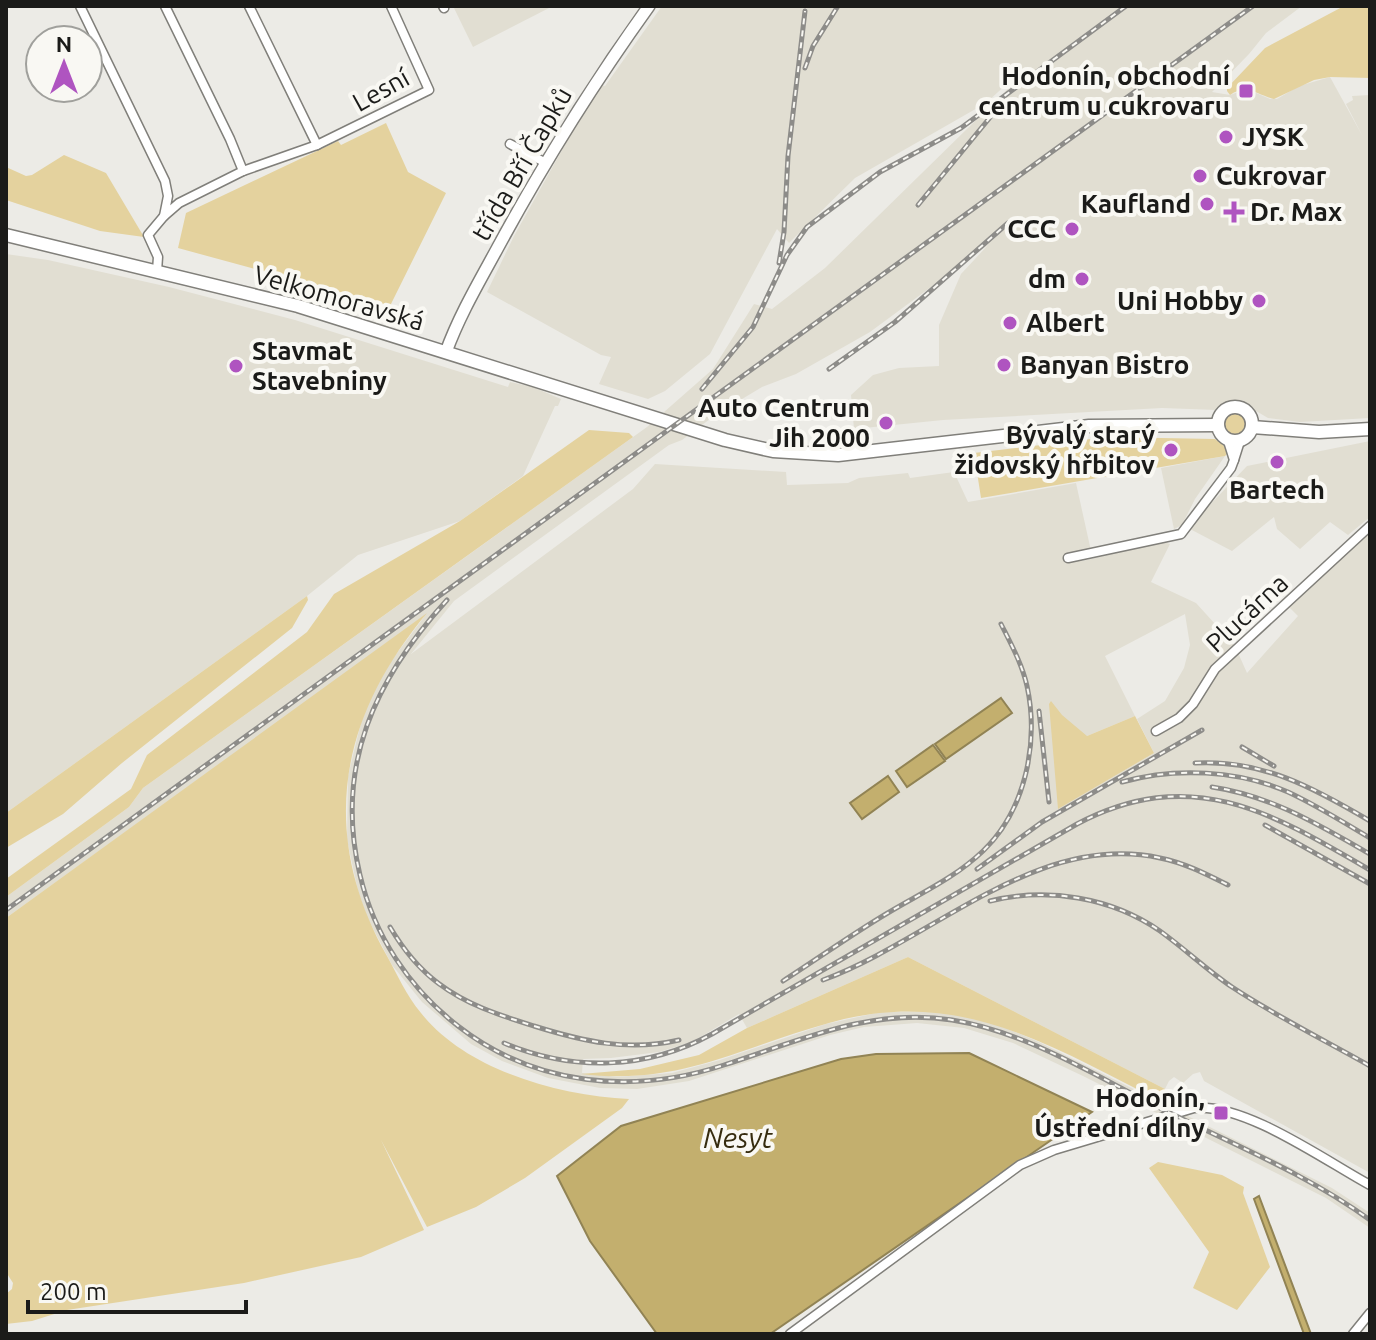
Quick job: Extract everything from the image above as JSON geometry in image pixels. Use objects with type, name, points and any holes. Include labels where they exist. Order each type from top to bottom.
[{"type":"main road","name":"Velkomoravská","points":[[6,235],[289,303],[656,418],[773,451],[838,455],[1089,426],[1217,425]]},
{"type":"main road","points":[[1236,407],[1248,413],[1252,427],[1248,436],[1234,441],[1221,435],[1217,425],[1222,412],[1236,407]]},
{"type":"main road","points":[[1252,427],[1319,432],[1370,429]]},
{"type":"street","points":[[80,6],[165,181],[168,196],[164,216]]},
{"type":"street","points":[[165,6],[243,171]]},
{"type":"street","points":[[157,271],[158,257],[148,235],[179,203],[243,171],[317,145],[249,6]]},
{"type":"street","name":"Lesní","points":[[317,145],[429,90],[391,6]]},
{"type":"street","name":"třída Bří Čapků","points":[[446,352],[481,279],[546,163],[605,68],[649,6]]},
{"type":"street","name":"třída Bří Čapků","points":[[510,144],[546,163]]},
{"type":"street","points":[[168,196],[179,203]]},
{"type":"street","points":[[1068,558],[1181,534],[1231,468],[1234,441]]},
{"type":"street","name":"Plucárna","points":[[1156,731],[1179,718],[1193,704],[1215,669],[1370,526]]},
{"type":"street","points":[[790,1334],[1020,1165],[1054,1150],[1194,1108],[1218,1108],[1246,1116],[1370,1185]]},
{"type":"street","points":[[1353,1334],[1370,1313]]},
{"type":"shaded area","points":[[453,6],[550,6],[551,7],[473,47]]},
{"type":"shaded area","points":[[662,6],[1302,6],[1266,33],[1212,92],[1230,95],[1247,89],[1277,99],[1299,86],[1330,77],[1363,137],[1346,104],[1353,100],[1352,96],[1370,95],[1370,418],[1300,422],[1268,418],[1239,401],[1217,410],[1162,408],[943,420],[854,429],[851,395],[873,375],[899,368],[939,366],[939,325],[961,274],[988,245],[870,332],[796,374],[762,387],[682,440],[669,445],[454,601],[411,654],[633,489],[655,464],[786,472],[787,485],[848,483],[859,478],[908,473],[910,478],[954,472],[968,502],[1076,483],[1091,551],[1080,553],[1082,561],[1164,542],[1170,544],[1151,582],[1196,603],[1235,646],[1247,673],[1298,616],[1288,606],[1370,530],[1370,1173],[1204,1081],[1200,1072],[1183,1083],[1174,1077],[1165,1089],[908,957],[747,1028],[739,1014],[692,1042],[659,1052],[583,1059],[582,1073],[617,1077],[672,1073],[826,1024],[881,1012],[933,1011],[967,1016],[994,1023],[1039,1042],[1332,1188],[1370,1213],[1370,1228],[1326,1198],[1083,1076],[1013,1043],[964,1028],[917,1023],[864,1027],[689,1081],[637,1089],[600,1088],[548,1078],[502,1061],[471,1044],[422,1002],[392,965],[367,917],[347,840],[348,776],[363,714],[385,669],[424,617],[6,918],[6,897],[129,807],[143,788],[647,427],[713,369],[754,304],[772,309],[825,268],[1024,73],[1021,71],[986,103],[855,178],[789,243],[777,229],[710,354],[665,391],[648,399],[599,384],[611,357],[601,355],[487,292],[514,236],[571,134],[601,85],[605,86]],"holes":[[[1185,614],[1190,645],[1184,668],[1165,701],[1137,719],[1154,753],[1059,808],[1087,736],[1135,716],[1105,656]]]},
{"type":"shaded area","points":[[1344,6],[1370,6],[1370,78],[1330,77],[1314,80],[1274,99],[1247,90],[1230,95],[1227,88],[1265,48]]},
{"type":"shaded area","points":[[386,123],[408,172],[446,193],[390,306],[178,248],[186,213],[338,141],[341,145]]},
{"type":"shaded area","points":[[64,155],[106,173],[144,237],[100,231],[6,200],[6,167],[26,176],[32,175]]},
{"type":"shaded area","points":[[6,254],[48,260],[169,287],[295,320],[508,387],[510,382],[533,387],[561,399],[523,476],[460,521],[358,555],[307,596],[6,813]]},
{"type":"shaded area","points":[[1234,411],[1243,415],[1247,424],[1243,433],[1234,437],[1225,433],[1221,424],[1225,415]]},
{"type":"shaded area","points":[[589,430],[629,433],[633,437],[143,788],[129,807],[6,897],[6,879],[131,789],[147,755],[307,632],[334,594],[460,521]]},
{"type":"shaded area","points":[[1107,437],[1215,439],[1228,453],[1225,456],[981,498],[974,453]]},
{"type":"shaded area","points":[[1370,441],[1370,517],[1348,535],[1330,522],[1300,549],[1277,529],[1274,517],[1232,551],[1190,529],[1247,466]]},
{"type":"shaded area","points":[[1225,456],[1195,499],[1182,525],[1174,529],[1161,468]]},
{"type":"shaded area","points":[[307,596],[308,600],[292,628],[63,814],[6,848],[6,813]]},
{"type":"shaded area","points":[[427,613],[397,653],[374,694],[357,735],[348,778],[346,821],[352,865],[365,910],[402,985],[416,1006],[440,1033],[463,1050],[488,1064],[544,1086],[629,1099],[622,1108],[525,1178],[476,1207],[427,1227],[381,1140],[424,1230],[361,1257],[244,1283],[67,1310],[32,1321],[6,1324],[6,1294],[13,1283],[6,1272],[6,918]]},
{"type":"shaded area","points":[[1051,701],[1087,736],[1135,716],[1154,753],[1058,809]]},
{"type":"shaded area","points":[[908,957],[1165,1089],[1167,1104],[1085,1062],[1005,1028],[964,1017],[921,1012],[877,1013],[829,1023],[679,1070],[649,1075],[581,1074],[640,1069],[699,1055],[747,1028]]},
{"type":"shaded area","points":[[1158,1162],[1222,1175],[1244,1187],[1243,1193],[1270,1267],[1237,1310],[1193,1288],[1209,1252],[1149,1168]]},
{"type":"water","points":[[1001,698],[1012,713],[946,759],[935,744]]},
{"type":"water","points":[[933,745],[945,761],[907,787],[896,771]]},
{"type":"water","points":[[888,776],[899,792],[862,819],[850,803]]},
{"type":"water","name":"Nesyt","points":[[969,1053],[1092,1112],[770,1334],[657,1334],[590,1241],[557,1176],[621,1126],[841,1059],[876,1054]]},
{"type":"water","points":[[1259,1196],[1311,1334],[1304,1334],[1254,1199]]},
{"type":"railway","points":[[805,68],[813,46],[838,6]]},
{"type":"railway","points":[[702,389],[753,327],[787,255],[807,227],[880,172],[961,128],[1126,6]]},
{"type":"railway","points":[[6,910],[1253,6]]},
{"type":"railway","points":[[779,263],[805,11]]},
{"type":"railway","points":[[918,205],[992,115]]},
{"type":"railway","points":[[829,369],[895,322],[1008,223]]},
{"type":"railway","points":[[447,600],[399,661],[381,693],[357,761],[352,797],[353,835],[360,875],[374,919],[409,977],[458,1026],[519,1062],[552,1073],[620,1082],[690,1074],[864,1022],[922,1017],[952,1020],[1007,1034],[1060,1057],[1295,1174],[1370,1220]]},
{"type":"railway","points":[[783,981],[961,869],[983,851],[1010,816],[1026,774],[1030,752],[1030,707],[1022,670],[1001,624]]},
{"type":"railway","points":[[1039,711],[1049,802]]},
{"type":"railway","points":[[977,869],[1042,822],[1202,730]]},
{"type":"railway","points":[[1242,747],[1274,766]]},
{"type":"railway","points":[[1195,763],[1243,766],[1287,778],[1370,821]]},
{"type":"railway","points":[[1122,782],[1185,773],[1248,779],[1288,792],[1370,838]]},
{"type":"railway","points":[[1212,787],[1275,805],[1370,854]]},
{"type":"railway","points":[[504,1043],[556,1059],[609,1063],[661,1055],[687,1046],[1077,824],[1118,806],[1157,798],[1194,797],[1229,803],[1264,814],[1370,870]]},
{"type":"railway","points":[[1265,825],[1370,884]]},
{"type":"railway","points":[[823,980],[864,962],[986,894],[1028,874],[1071,860],[1115,854],[1160,858],[1187,866],[1228,885]]},
{"type":"railway","points":[[990,901],[1056,895],[1121,910],[1160,931],[1249,998],[1370,1066]]},
{"type":"railway","points":[[390,927],[411,958],[431,977],[449,991],[484,1009],[552,1031],[605,1043],[642,1045],[679,1040]]},
{"type":"place","name":"Hodonín, obchodní centrum u cukrovaru","points":[[1246,91]]},
{"type":"place","name":"JYSK","points":[[1226,137]]},
{"type":"place","name":"Cukrovar","points":[[1200,176]]},
{"type":"place","name":"Kaufland","points":[[1207,204]]},
{"type":"place","name":"Dr. Max","points":[[1234,212]]},
{"type":"place","name":"CCC","points":[[1072,229]]},
{"type":"place","name":"dm","points":[[1082,279]]},
{"type":"place","name":"Uni Hobby","points":[[1259,301]]},
{"type":"place","name":"Albert","points":[[1010,323]]},
{"type":"place","name":"Banyan Bistro","points":[[1004,365]]},
{"type":"place","name":"Stavmat Stavebniny","points":[[236,366]]},
{"type":"place","name":"Auto Centrum Jih 2000","points":[[886,423]]},
{"type":"place","name":"Bývalý starý židovský hřbitov","points":[[1171,450]]},
{"type":"place","name":"Bartech","points":[[1277,462]]},
{"type":"place","name":"Hodonín, Ústřední dílny","points":[[1221,1113]]}]
